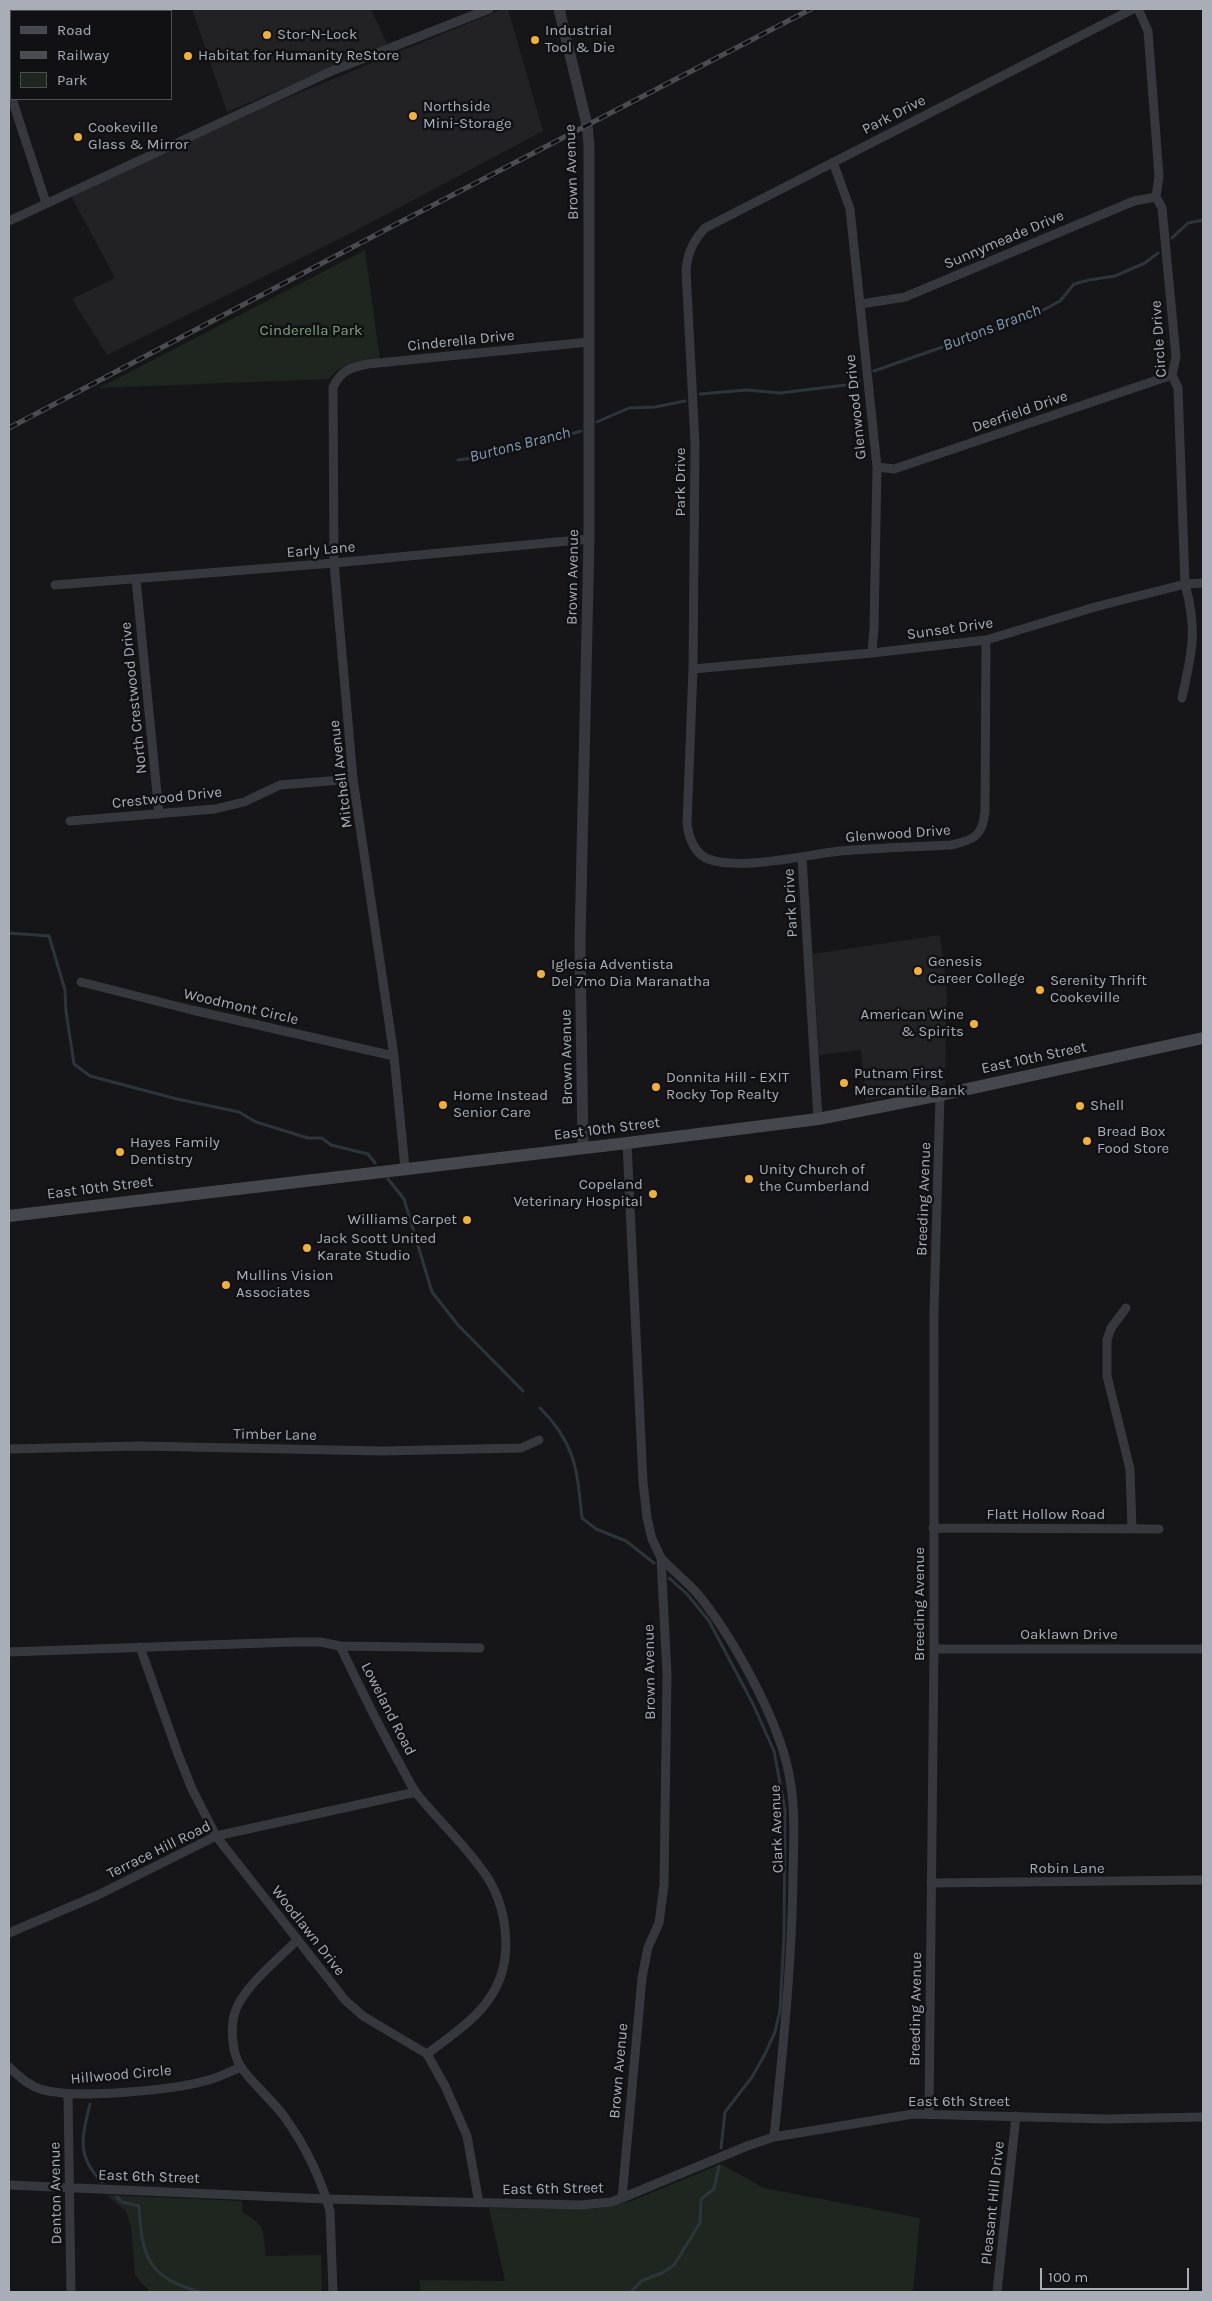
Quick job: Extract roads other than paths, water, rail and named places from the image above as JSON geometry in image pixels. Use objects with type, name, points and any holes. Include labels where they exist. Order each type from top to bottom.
[{"type":"main road","name":"East 10th Street","points":[[9,1216],[627,1143],[818,1118],[940,1095],[1203,1038]]},
{"type":"street","points":[[9,221],[334,70],[489,9]]},
{"type":"street","name":"Brown Avenue","points":[[559,9],[587,125],[589,145],[589,539],[580,941],[583,1148]]},
{"type":"street","name":"Park Drive","points":[[818,1118],[802,858],[726,864],[706,858],[695,849],[688,837],[690,708],[693,669],[695,444],[686,270],[688,254],[696,238],[705,228],[1134,9]]},
{"type":"street","name":"Circle Drive","points":[[1138,9],[1148,31],[1160,176],[1156,197],[1162,208],[1176,358],[1172,375],[1178,388],[1185,584],[1193,612],[1194,633],[1182,698]]},
{"type":"street","points":[[13,100],[46,204]]},
{"type":"street","name":"Glenwood Drive","points":[[833,162],[850,208],[877,467],[872,653]]},
{"type":"street","name":"Sunnymeade Drive","points":[[861,304],[905,297],[1134,201],[1156,197]]},
{"type":"street","name":"Cinderella Drive","points":[[339,376],[352,368],[368,364],[589,342]]},
{"type":"street","name":"Deerfield Drive","points":[[877,467],[894,469],[1172,375]]},
{"type":"street","name":"Mitchell Avenue","points":[[339,376],[333,388],[332,398],[334,563],[353,779],[394,1056],[405,1168]]},
{"type":"street","name":"Early Lane","points":[[55,585],[334,563],[589,539]]},
{"type":"street","name":"North Crestwood Drive","points":[[136,579],[159,814]]},
{"type":"street","name":"Sunset Drive","points":[[693,669],[872,653],[986,640],[1095,607],[1185,584],[1203,584]]},
{"type":"street","name":"Glenwood Drive","points":[[802,858],[840,852],[951,844],[966,842],[978,836],[984,824],[985,811],[986,640]]},
{"type":"street","name":"Crestwood Drive","points":[[70,821],[215,809],[244,802],[280,785],[353,779]]},
{"type":"street","name":"Woodmont Circle","points":[[81,982],[192,1010],[394,1056]]},
{"type":"street","name":"Breeding Avenue","points":[[929,2113],[934,1649],[934,1311],[940,1095]]},
{"type":"street","name":"Brown Avenue","points":[[622,2198],[642,1978],[648,1947],[659,1923],[664,1885],[667,1674],[660,1558],[652,1539],[647,1518],[643,1482],[627,1143]]},
{"type":"street","points":[[1126,1308],[1111,1328],[1107,1340],[1107,1376],[1130,1469],[1132,1529]]},
{"type":"street","name":"Timber Lane","points":[[9,1449],[139,1446],[392,1450],[521,1448],[539,1440]]},
{"type":"street","name":"Flatt Hollow Road","points":[[933,1528],[1159,1529]]},
{"type":"street","name":"Clark Avenue","points":[[660,1558],[695,1592],[723,1630],[748,1672],[786,1761],[793,1798],[793,1902],[790,1984],[774,2137]]},
{"type":"street","points":[[9,1652],[293,1642],[320,1642],[340,1646],[480,1648]]},
{"type":"street","name":"Loweland Road","points":[[340,1646],[371,1710],[416,1792],[453,1833],[484,1872],[499,1897],[504,1924],[505,1953],[501,1972],[492,1996],[471,2020],[426,2054]]},
{"type":"street","name":"Woodlawn Drive","points":[[140,1647],[181,1763],[216,1836],[345,2000],[363,2016],[426,2054],[445,2086],[468,2136],[479,2203]]},
{"type":"street","name":"Oaklawn Drive","points":[[934,1649],[1203,1649]]},
{"type":"street","name":"Terrace Hill Road","points":[[9,1933],[98,1895],[216,1836],[416,1792]]},
{"type":"street","name":"Robin Lane","points":[[931,1883],[1203,1880]]},
{"type":"street","points":[[297,1940],[250,1988],[235,2010],[232,2024],[233,2039],[241,2067],[286,2120],[311,2163],[326,2199],[330,2212],[333,2292]]},
{"type":"street","name":"Hillwood Circle","points":[[9,2067],[20,2078],[37,2088],[68,2094],[150,2089],[212,2079],[241,2067]]},
{"type":"street","name":"Denton Avenue","points":[[68,2094],[71,2292]]},
{"type":"street","name":"East 6th Street","points":[[9,2185],[326,2199],[581,2205],[611,2202],[747,2146],[774,2137],[913,2114],[1106,2118],[1203,2117]]},
{"type":"street","name":"Pleasant Hill Drive","points":[[997,2292],[1016,2116]]},
{"type":"waterway","name":"Burtons Branch","points":[[1172,238],[1188,223],[1203,220]]},
{"type":"waterway","name":"Burtons Branch","points":[[874,371],[1034,315],[1060,301],[1074,284],[1115,276],[1145,263],[1158,253]]},
{"type":"waterway","name":"Burtons Branch","points":[[700,394],[747,390],[780,393],[854,384],[859,381]]},
{"type":"waterway","name":"Burtons Branch","points":[[597,422],[629,408],[655,407],[685,401]]},
{"type":"waterway","name":"Burtons Branch","points":[[458,460],[494,455],[581,431]]},
{"type":"waterway","points":[[9,933],[49,936],[65,990],[66,1012],[74,1064],[90,1076],[177,1099],[239,1112],[256,1122],[308,1138],[322,1138],[331,1145],[368,1154],[375,1163]]},
{"type":"waterway","points":[[388,1179],[404,1199],[432,1292],[458,1325],[523,1391]]},
{"type":"waterway","points":[[540,1408],[561,1434],[573,1458],[582,1518],[596,1529],[626,1541],[654,1563]]},
{"type":"waterway","points":[[669,1578],[687,1594],[709,1621],[753,1704],[774,1751],[785,1810],[784,1936],[780,2010],[775,2032],[764,2056],[752,2077],[725,2112],[721,2148]]},
{"type":"waterway","points":[[90,2104],[83,2136],[83,2146],[88,2163],[102,2182]]},
{"type":"waterway","points":[[631,2292],[641,2281],[662,2273],[674,2265],[700,2223],[701,2199],[714,2189],[719,2166]]},
{"type":"waterway","points":[[117,2197],[122,2202],[139,2206],[142,2239],[146,2252],[158,2272],[182,2286],[200,2292]]},
{"type":"railway","points":[[9,428],[811,9]]},
{"type":"place","name":"Stor-N-Lock","points":[[267,35]]},
{"type":"place","name":"Industrial Tool & Die","points":[[535,40]]},
{"type":"place","name":"Habitat for Humanity ReStore","points":[[188,56]]},
{"type":"place","name":"Northside Mini-Storage","points":[[413,116]]},
{"type":"place","name":"Cookeville Glass & Mirror","points":[[78,137]]},
{"type":"place","name":"Genesis Career College","points":[[918,971]]},
{"type":"place","name":"Iglesia Adventista Del 7mo Dia Maranatha","points":[[541,974]]},
{"type":"place","name":"Serenity Thrift Cookeville","points":[[1040,990]]},
{"type":"place","name":"American Wine & Spirits","points":[[974,1024]]},
{"type":"place","name":"Putnam First Mercantile Bank","points":[[844,1083]]},
{"type":"place","name":"Donnita Hill - EXIT Rocky Top Realty","points":[[656,1087]]},
{"type":"place","name":"Home Instead Senior Care","points":[[443,1105]]},
{"type":"place","name":"Shell","points":[[1080,1106]]},
{"type":"place","name":"Bread Box Food Store","points":[[1087,1141]]},
{"type":"place","name":"Hayes Family Dentistry","points":[[120,1152]]},
{"type":"place","name":"Unity Church of the Cumberland","points":[[749,1179]]},
{"type":"place","name":"Copeland Veterinary Hospital","points":[[653,1194]]},
{"type":"place","name":"Williams Carpet","points":[[467,1220]]},
{"type":"place","name":"Jack Scott United Karate Studio","points":[[307,1248]]},
{"type":"place","name":"Mullins Vision Associates","points":[[226,1285]]},
{"type":"park label","name":"Cinderella Park","points":[[311,331]]}]
